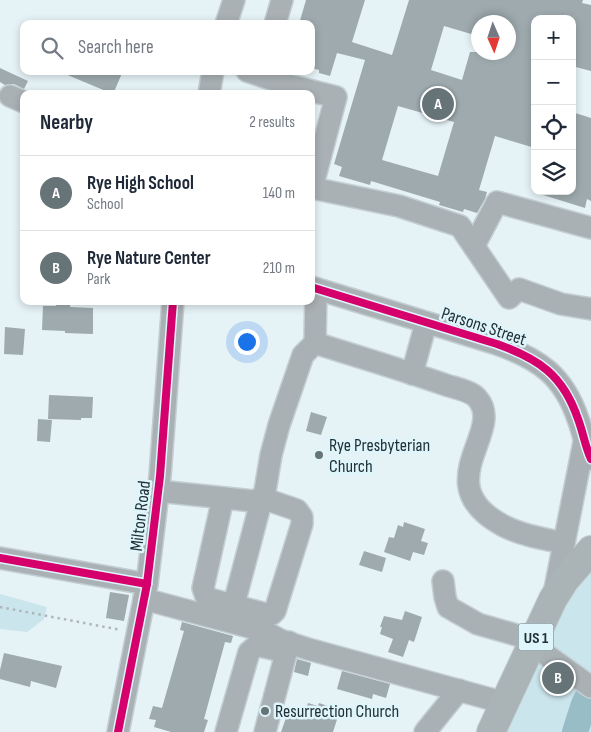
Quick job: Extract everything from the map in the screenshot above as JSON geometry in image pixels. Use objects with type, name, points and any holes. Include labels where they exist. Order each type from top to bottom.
[{"type":"main road","name":"US 1","points":[[491,732],[553,600],[565,580],[591,550]]},
{"type":"street","points":[[227,20],[234,0]]},
{"type":"street","points":[[276,20],[282,0]]},
{"type":"street","points":[[209,90],[212,75]]},
{"type":"street","points":[[262,75],[308,90]]},
{"type":"street","points":[[315,92],[336,97],[315,177]]},
{"type":"street","points":[[315,189],[399,206],[460,226],[509,298],[519,289],[561,304],[591,309]]},
{"type":"street","points":[[474,246],[497,202],[591,228]]},
{"type":"street","name":"Parsons Street","points":[[315,288],[518,352],[533,359],[559,381],[578,419],[588,451],[564,543],[553,600]]},
{"type":"street","name":"Milton Road","points":[[118,732],[145,592],[158,491],[173,305]]},
{"type":"street","points":[[234,604],[262,498],[266,491],[271,455],[282,416],[303,355],[315,343],[314,305]]},
{"type":"street","points":[[412,374],[426,323]]},
{"type":"street","points":[[315,343],[476,397],[482,404],[484,416],[482,430],[468,473],[467,483],[472,497],[483,513],[503,526],[524,534],[564,543]]},
{"type":"street","points":[[158,491],[253,501],[262,498],[297,510],[302,517],[302,524],[276,611],[272,614],[206,597],[203,588],[223,498]]},
{"type":"street","points":[[0,558],[145,592],[264,631],[288,647]]},
{"type":"street","points":[[442,581],[444,597],[448,607],[478,624],[520,636],[582,681]]},
{"type":"street","points":[[226,732],[249,652],[255,647],[260,646],[308,649],[506,703]]},
{"type":"street","points":[[265,732],[288,647]]},
{"type":"street","points":[[425,732],[459,690]]},
{"type":"path","points":[[0,607],[122,630]]},
{"type":"shaded area","points":[[591,572],[591,732],[501,732],[550,624],[582,573]]},
{"type":"shaded area","points":[[0,594],[47,607],[44,619],[27,632],[0,629]]},
{"type":"building","points":[[306,0],[365,0],[352,42],[392,55],[409,0],[583,0],[582,3],[591,5],[591,71],[576,67],[576,15],[531,15],[531,147],[495,136],[479,190],[487,192],[477,213],[464,209],[463,212],[439,205],[440,202],[371,181],[370,185],[339,176],[342,167],[334,164],[365,60],[337,53],[330,76],[319,73],[319,70],[315,69],[315,20],[300,20]],"holes":[[[398,106],[454,122],[438,176],[382,160]]]},
{"type":"building","points":[[0,68],[28,81],[24,89],[14,84],[5,85],[0,82]]},
{"type":"building","points":[[68,75],[121,75],[115,90],[103,90]]},
{"type":"building","points":[[576,113],[591,118],[591,201],[587,199],[585,208],[543,195],[576,195]]},
{"type":"building","points":[[70,305],[70,307],[93,308],[93,334],[42,330],[43,306]]},
{"type":"building","points":[[5,327],[25,329],[23,355],[4,354]]},
{"type":"building","points":[[49,395],[93,397],[92,418],[81,418],[81,420],[48,419]]},
{"type":"building","points":[[311,412],[327,417],[321,435],[306,431]]},
{"type":"building","points":[[38,419],[52,420],[50,442],[37,441]]},
{"type":"building","points":[[404,522],[425,529],[421,541],[428,543],[424,555],[413,552],[410,561],[384,552],[389,537],[394,538],[398,525],[403,527]]},
{"type":"building","points":[[364,551],[386,558],[382,572],[359,565]]},
{"type":"building","points":[[110,592],[129,595],[124,621],[106,618]]},
{"type":"building","points":[[405,611],[422,617],[414,642],[409,640],[403,657],[388,652],[393,639],[380,634],[382,627],[380,627],[384,616],[402,620]]},
{"type":"building","points":[[182,622],[233,636],[231,643],[225,642],[204,719],[208,720],[204,732],[171,732],[154,727],[156,720],[149,719],[153,706],[162,708],[184,631],[180,630]]},
{"type":"building","points":[[4,653],[62,666],[56,688],[31,681],[30,687],[0,679]]},
{"type":"building","points":[[297,659],[311,663],[308,676],[294,672]]},
{"type":"building","points":[[342,671],[390,684],[386,698],[373,694],[372,699],[337,689]]},
{"type":"building","points":[[308,703],[318,706],[319,703],[340,710],[333,732],[281,732],[288,712],[304,717]]},
{"type":"waterway","points":[[575,732],[584,704],[591,690]]},
{"type":"cycle path","points":[[315,288],[497,344],[537,363],[548,371],[565,391],[578,419],[591,459]]},
{"type":"cycle path","points":[[118,732],[147,584],[160,476],[173,305]]},
{"type":"cycle path","points":[[0,558],[147,584]]},
{"type":"place","name":"Rye High School","points":[[438,104]]},
{"type":"place","name":"Rye Presbyterian Church","points":[[319,455]]},
{"type":"place","name":"Rye Nature Center","points":[[558,678]]},
{"type":"place","name":"Resurrection Church","points":[[265,711]]}]
